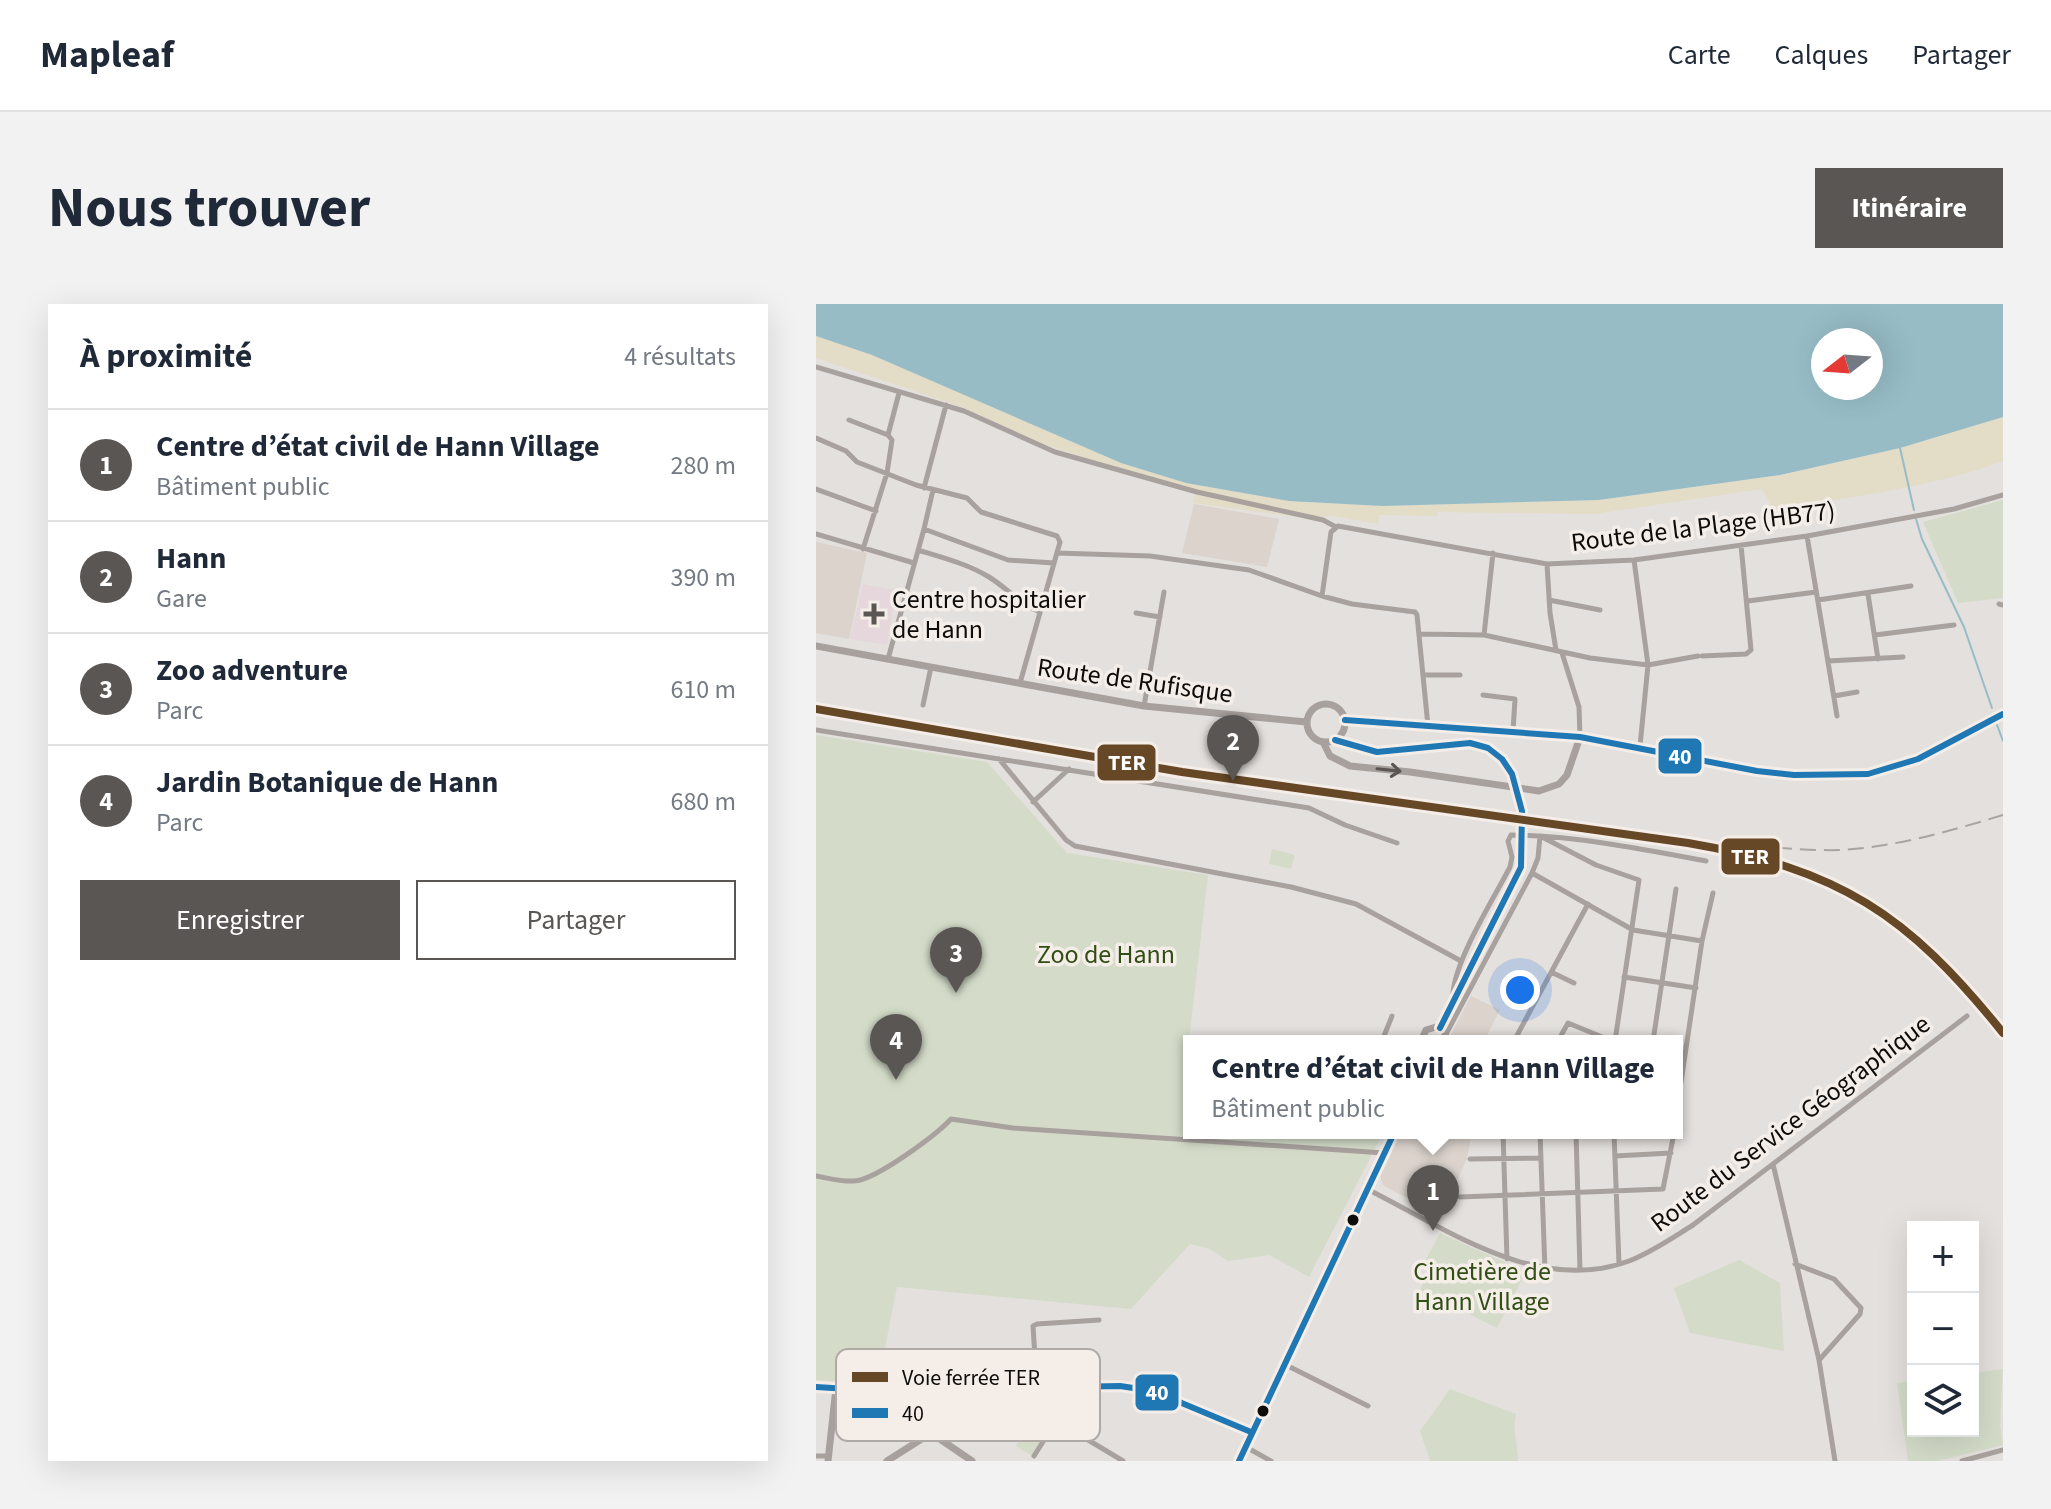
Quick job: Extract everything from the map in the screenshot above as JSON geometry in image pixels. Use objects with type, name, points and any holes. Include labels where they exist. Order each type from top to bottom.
[{"type":"main road","name":"Route de Rufisque","points":[[816,646],[1144,706],[1306,722]]},
{"type":"main road","points":[[1350,742],[1340,709],[1322,703],[1311,710],[1306,722],[1313,737],[1323,742],[1350,742],[1376,752],[1470,742],[1501,757],[1516,783],[1523,841],[1521,867],[1447,1015],[1445,1034],[1432,1027],[1424,1035]]},
{"type":"main road","points":[[1345,720],[1580,737],[1794,775],[1868,774],[1918,759],[2001,715]]},
{"type":"main road","points":[[1335,740],[1344,730]]},
{"type":"main road","points":[[1323,742],[1330,756],[1350,766],[1539,791],[1559,784],[1567,775],[1580,737]]},
{"type":"main road","points":[[1239,1461],[1391,1139]]},
{"type":"main road","points":[[1100,1385],[1153,1391],[1251,1432]]},
{"type":"main road","points":[[816,1387],[836,1388],[828,1459]]},
{"type":"main road","points":[[890,1460],[919,1441]]},
{"type":"main road","points":[[943,1441],[972,1461]]},
{"type":"street","name":"Route de la Plage (HB77)","points":[[816,367],[946,405],[1055,452],[1197,492],[1323,520],[1336,527],[1493,552],[1547,564],[1634,560],[1807,536],[1954,509],[2003,495]]},
{"type":"street","points":[[888,435],[899,393]]},
{"type":"street","points":[[924,488],[946,405]]},
{"type":"street","points":[[849,420],[888,435],[892,440],[887,473],[863,549]]},
{"type":"street","points":[[816,438],[846,451],[857,462],[924,488],[967,498],[981,512],[996,519],[1057,536],[1060,542],[1020,683]]},
{"type":"street","points":[[816,489],[876,511]]},
{"type":"street","points":[[888,660],[933,490]]},
{"type":"street","points":[[1322,596],[1331,532],[1336,527]]},
{"type":"street","points":[[924,529],[1008,560],[1054,563]]},
{"type":"street","points":[[816,534],[914,563]]},
{"type":"street","points":[[1807,536],[1837,716]]},
{"type":"street","points":[[1419,634],[1484,635],[1590,658],[1648,665],[1700,656],[1749,653],[1752,644],[1741,545]]},
{"type":"street","points":[[918,550],[984,574],[1009,590],[1024,605],[1040,612]]},
{"type":"street","points":[[1484,635],[1493,552]]},
{"type":"street","points":[[1057,553],[1150,556],[1249,570],[1352,604],[1415,612],[1428,726]]},
{"type":"street","points":[[1634,560],[1648,665],[1640,746]]},
{"type":"street","points":[[1547,564],[1549,600],[1559,651],[1579,707],[1580,737]]},
{"type":"street","points":[[1818,600],[1911,586]]},
{"type":"street","points":[[1144,706],[1164,592]]},
{"type":"street","points":[[1748,601],[1816,592]]},
{"type":"street","points":[[1868,594],[1878,659]]},
{"type":"street","points":[[1549,600],[1600,610]]},
{"type":"street","points":[[1136,613],[1160,617]]},
{"type":"street","points":[[1875,635],[1954,625]]},
{"type":"street","points":[[1828,661],[1903,657]]},
{"type":"street","points":[[923,705],[931,667]]},
{"type":"street","points":[[1423,675],[1460,675]]},
{"type":"street","points":[[1834,696],[1857,692]]},
{"type":"street","points":[[1483,695],[1515,699],[1513,731]]},
{"type":"street","points":[[816,730],[1309,808],[1345,825],[1397,843]]},
{"type":"street","points":[[998,758],[1066,840],[1075,846],[1291,887],[1356,904],[1461,961]]},
{"type":"street","points":[[1033,802],[1069,768]]},
{"type":"street","points":[[1457,997],[1453,988],[1461,961],[1510,867],[1511,835],[1614,844],[1706,861]]},
{"type":"street","points":[[1445,1034],[1532,873],[1538,858],[1540,836]]},
{"type":"street","points":[[1540,836],[1596,865],[1639,880],[1614,1035]]},
{"type":"street","points":[[1532,873],[1633,930],[1702,941]]},
{"type":"street","points":[[1654,1035],[1676,889]]},
{"type":"street","points":[[1683,1061],[1713,893]]},
{"type":"street","points":[[1517,1035],[1588,904]]},
{"type":"street","points":[[1551,972],[1574,983]]},
{"type":"street","points":[[1624,977],[1696,988]]},
{"type":"street","points":[[1447,1015],[1455,1020]]},
{"type":"street","points":[[1384,1035],[1392,1016]]},
{"type":"street","name":"Route du Service Géographique","points":[[1367,1189],[1507,1259],[1545,1270],[1580,1270],[1619,1264],[1652,1250],[1693,1225],[1967,1016]]},
{"type":"street","points":[[1561,1035],[1568,1023],[1598,1035]]},
{"type":"street","points":[[816,1176],[849,1181],[863,1179],[919,1147],[951,1119],[1013,1128],[1384,1153]]},
{"type":"street","points":[[1503,1139],[1507,1259]]},
{"type":"street","points":[[1540,1139],[1545,1270]]},
{"type":"street","points":[[1576,1139],[1580,1270]]},
{"type":"street","points":[[1614,1139],[1619,1264]]},
{"type":"street","points":[[1460,1197],[1663,1189],[1673,1139]]},
{"type":"street","points":[[1615,1156],[1671,1153]]},
{"type":"street","points":[[1470,1159],[1541,1158]]},
{"type":"street","points":[[1773,1164],[1819,1360],[1835,1461]]},
{"type":"street","points":[[1795,1264],[1834,1279],[1861,1308],[1860,1314],[1819,1360]]},
{"type":"street","points":[[1035,1349],[1034,1324],[1099,1320]]},
{"type":"street","points":[[1284,1364],[1368,1406]]},
{"type":"street","points":[[1034,1456],[1043,1441]]},
{"type":"street","points":[[1090,1441],[1123,1461]]},
{"type":"street","points":[[1246,1447],[1271,1461]]},
{"type":"street","points":[[1962,1461],[2003,1450]]},
{"type":"street","points":[[816,1456],[828,1459]]},
{"type":"shaded area","points":[[1194,504],[1279,519],[1267,567],[1182,553]]},
{"type":"shaded area","points":[[816,542],[867,553],[849,639],[816,633]]},
{"type":"shaded area","name":"Centre hospitalier de Hann","points":[[863,584],[896,590],[887,645],[850,639]]},
{"type":"shaded area","points":[[1471,996],[1500,1010],[1487,1035],[1451,1035]]},
{"type":"shaded area","points":[[1397,1139],[1471,1139],[1467,1159],[1440,1216],[1383,1185],[1380,1176]]},
{"type":"green space","points":[[2003,500],[2003,598],[1958,603],[1923,522]]},
{"type":"green space","name":"Zoo de Hann","points":[[816,735],[987,762],[1067,853],[1208,875],[1190,1035],[1183,1035],[1183,1139],[1380,1139],[1309,1277],[1269,1255],[1228,1261],[1210,1249],[1190,1244],[1131,1309],[897,1287],[885,1349],[836,1349],[836,1381],[816,1380]]},
{"type":"green space","points":[[1272,849],[1295,855],[1291,869],[1269,864]]},
{"type":"green space","name":"Cimetière de Hann Village","points":[[1440,1233],[1526,1272],[1497,1328],[1420,1290],[1430,1269],[1423,1265]]},
{"type":"green space","points":[[1739,1260],[1780,1283],[1784,1351],[1690,1333],[1674,1288]]},
{"type":"green space","points":[[2003,1369],[2000,1426],[2003,1445],[1937,1461],[1908,1461],[1897,1383],[1907,1382],[1907,1437],[1979,1437],[1979,1372]]},
{"type":"green space","points":[[1450,1389],[1516,1414],[1518,1461],[1430,1461],[1420,1431]]},
{"type":"green space","points":[[1019,1441],[1041,1441],[1032,1456],[1016,1446]]},
{"type":"sand","points":[[816,336],[872,355],[1121,463],[1186,483],[1289,501],[1382,506],[1599,500],[1781,475],[1900,448],[2003,417],[2003,461],[1918,485],[1773,510],[1762,489],[1594,514],[1438,512],[1438,516],[1379,515],[1378,524],[1333,516],[1298,517],[1193,503],[1195,494],[1041,443],[962,407],[816,358]]},
{"type":"water","points":[[816,304],[2003,304],[2003,417],[1900,448],[1780,475],[1599,500],[1382,506],[1289,501],[1186,483],[1121,463],[872,355],[816,336]]},
{"type":"waterway","points":[[1900,448],[1914,510]]},
{"type":"waterway","points":[[1916,519],[1922,539],[1964,627],[1992,708]]},
{"type":"waterway","points":[[1997,725],[2003,741]]},
{"type":"railway","points":[[1728,845],[1812,850],[1882,846],[2003,815]]},
{"type":"rail line","name":"TER","points":[[816,709],[1182,772],[1688,843],[1741,854],[1829,883],[1866,903],[1901,927],[1935,957],[2003,1033]]},
{"type":"transit line","name":"40","points":[[1345,720],[1580,737],[1757,771],[1794,775],[1868,774],[1918,759],[2003,714]]},
{"type":"transit line","name":"40","points":[[1335,740],[1377,752],[1470,743],[1488,748],[1502,759],[1512,774],[1522,811],[1521,867],[1440,1028]]},
{"type":"transit line","name":"40","points":[[1239,1461],[1391,1139]]},
{"type":"transit line","name":"40","points":[[1100,1386],[1153,1391],[1251,1432]]},
{"type":"transit line","name":"40","points":[[816,1387],[836,1388]]},
{"type":"place","name":"Centre hospitalier de Hann","points":[[874,614]]},
{"type":"place","name":"Hann","points":[[1233,781]]},
{"type":"place","name":"Zoo adventure","points":[[956,993]]},
{"type":"place","name":"Jardin Botanique de Hann","points":[[896,1080]]},
{"type":"place","name":"Centre d’état civil de Hann Village","points":[[1433,1231]]}]
